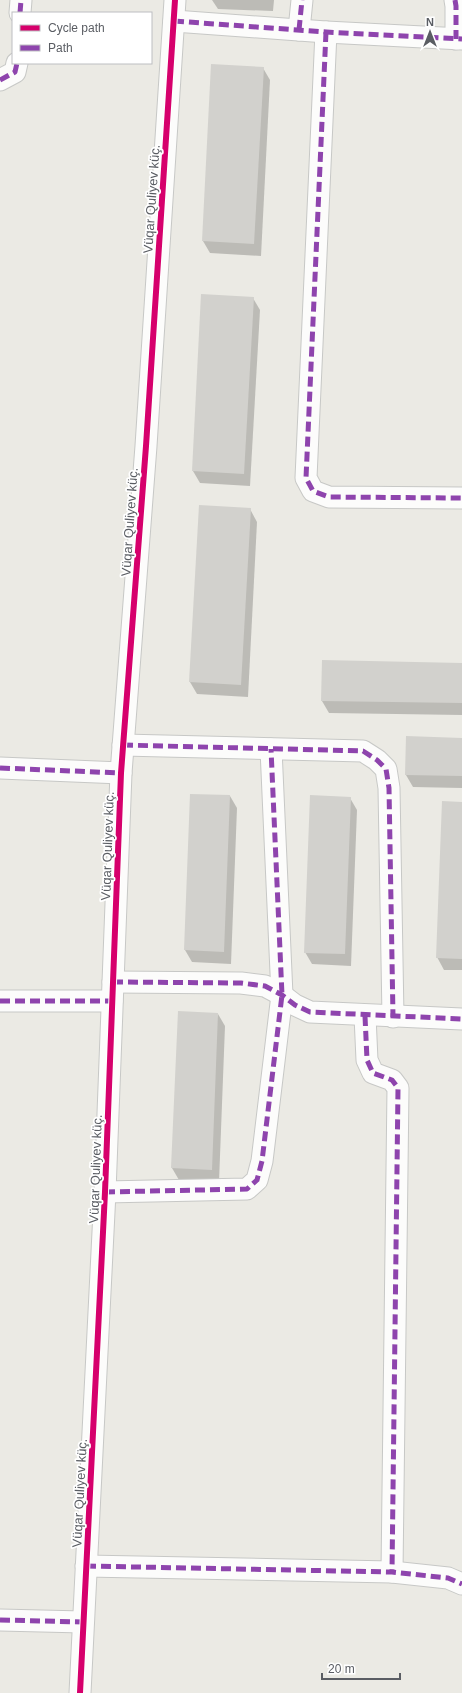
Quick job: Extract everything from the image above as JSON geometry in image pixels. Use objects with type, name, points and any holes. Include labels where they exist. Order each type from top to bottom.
[{"type":"street","points":[[20,12],[21,0]]},
{"type":"street","name":"Vüqar Quliyev küç.","points":[[80,1693],[105,1192],[123,745],[146,446],[175,0]]},
{"type":"street","points":[[299,30],[302,0]]},
{"type":"street","points":[[174,21],[326,32],[459,39],[455,0]]},
{"type":"street","points":[[326,32],[306,478],[313,491],[329,497],[462,498]]},
{"type":"street","points":[[0,80],[15,72],[17,64]]},
{"type":"street","points":[[123,745],[363,751],[377,760],[386,769],[389,788],[393,1017]]},
{"type":"street","points":[[105,1192],[247,1189],[257,1180],[262,1161],[282,994],[271,749]]},
{"type":"street","points":[[0,768],[122,773]]},
{"type":"street","points":[[0,1001],[113,991],[241,983],[265,986],[282,994],[295,1005],[310,1012],[462,1020]]},
{"type":"street","points":[[365,1016],[367,1060],[373,1073],[392,1080],[398,1088],[392,1572]]},
{"type":"street","points":[[86,1566],[392,1572],[448,1578],[462,1584]]},
{"type":"street","points":[[0,1620],[83,1622]]},
{"type":"building","points":[[211,64],[264,67],[254,244],[202,241]]},
{"type":"building","points":[[201,294],[254,297],[244,474],[192,471]]},
{"type":"building","points":[[199,505],[251,508],[241,685],[189,682]]},
{"type":"building","points":[[322,660],[462,663],[462,703],[321,701]]},
{"type":"building","points":[[406,736],[462,738],[462,776],[405,775]]},
{"type":"building","points":[[190,794],[230,795],[224,952],[184,950]]},
{"type":"building","points":[[310,795],[351,797],[345,954],[304,953]]},
{"type":"building","points":[[442,801],[462,802],[462,959],[436,958]]},
{"type":"building","points":[[178,1011],[218,1013],[212,1170],[171,1168]]},
{"type":"marked path","points":[[20,12],[21,0]]},
{"type":"marked path","points":[[299,30],[302,0]]},
{"type":"marked path","points":[[455,0],[456,39]]},
{"type":"marked path","points":[[174,21],[326,32],[462,39]]},
{"type":"marked path","points":[[326,32],[306,478],[313,491],[329,497],[462,498]]},
{"type":"marked path","points":[[0,80],[15,72],[17,64]]},
{"type":"marked path","points":[[123,745],[363,751],[377,760],[386,769],[389,788],[393,1017]]},
{"type":"marked path","points":[[105,1192],[247,1189],[257,1180],[262,1161],[282,995],[271,749]]},
{"type":"marked path","points":[[0,768],[121,773]]},
{"type":"marked path","points":[[113,982],[241,983],[265,986],[282,995],[295,1005],[310,1012],[462,1019]]},
{"type":"marked path","points":[[0,1001],[112,1001]]},
{"type":"marked path","points":[[365,1016],[367,1060],[373,1073],[392,1080],[398,1088],[392,1572]]},
{"type":"marked path","points":[[86,1566],[392,1572],[448,1578],[462,1584]]},
{"type":"marked path","points":[[0,1620],[83,1622]]},
{"type":"cycle path","points":[[80,1693],[105,1192],[121,773],[146,446],[175,0]]}]
